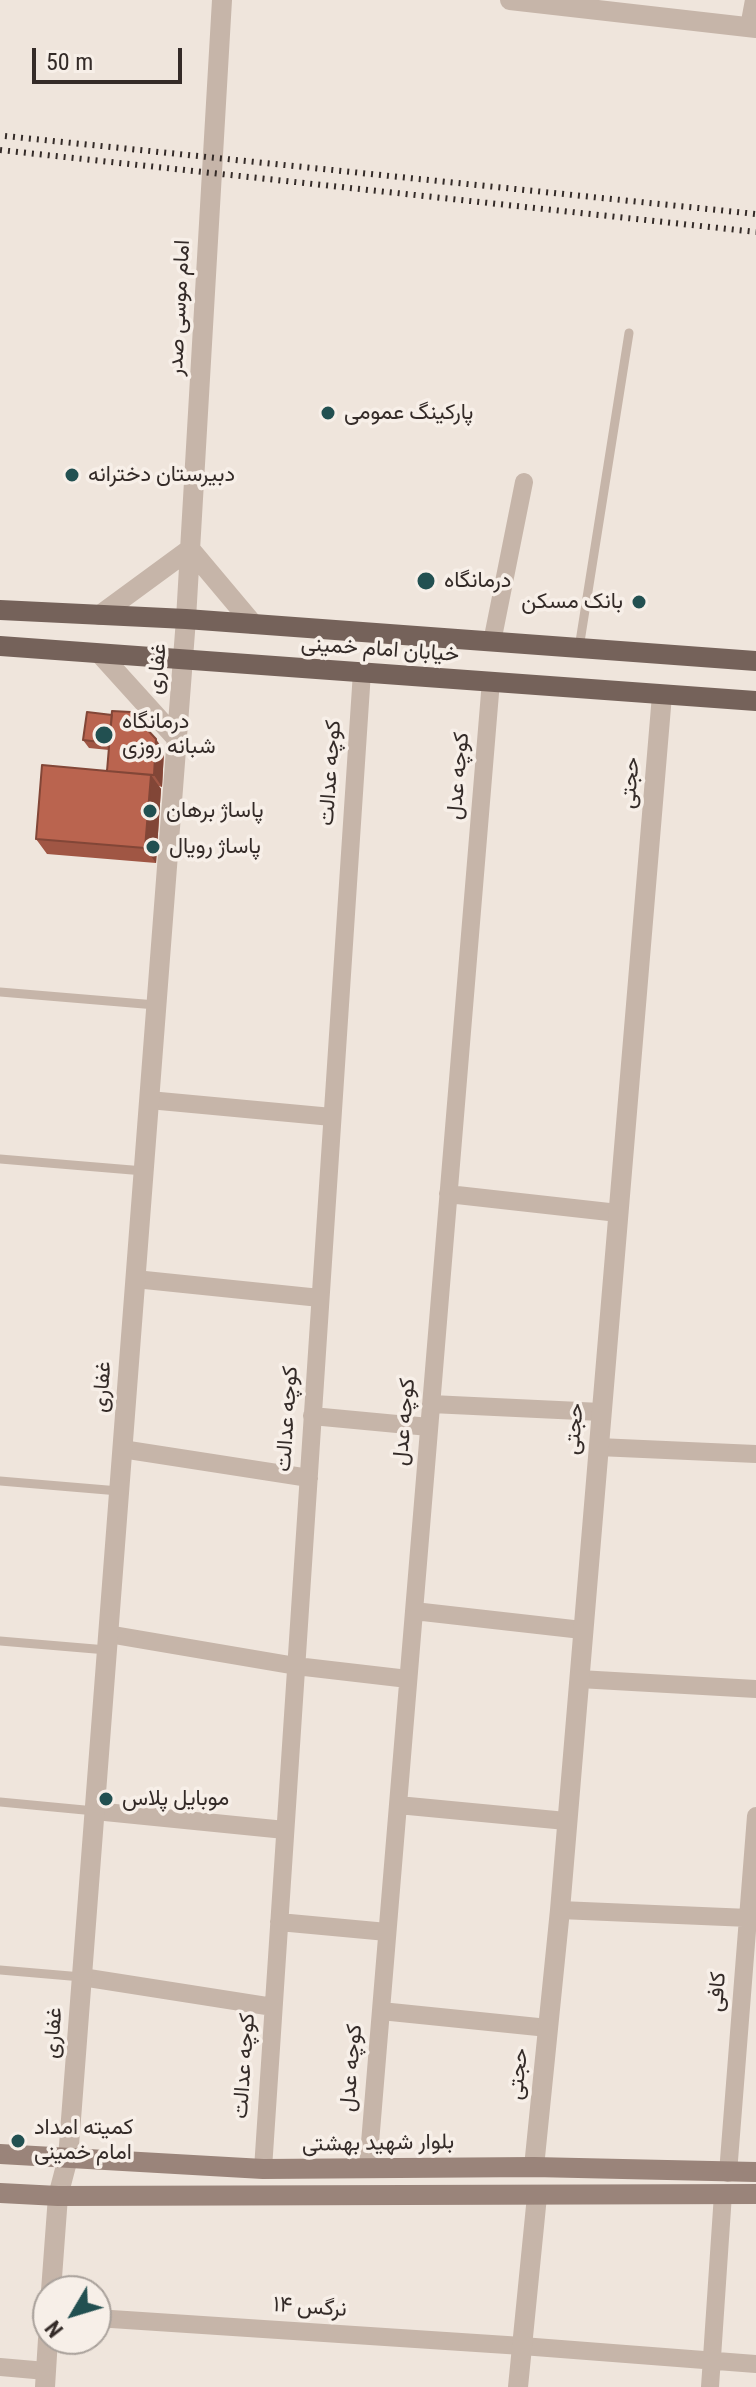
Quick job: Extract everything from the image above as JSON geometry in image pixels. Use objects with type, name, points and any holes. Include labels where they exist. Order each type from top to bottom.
[{"type":"main road","name":"خیابان امام خمینی","points":[[0,610],[186,619],[756,661]]},
{"type":"main road","name":"خیابان امام خمینی","points":[[0,646],[756,701]]},
{"type":"main road","name":"بلوار شهید بهشتی","points":[[0,2154],[263,2169],[534,2167],[756,2172]]},
{"type":"main road","points":[[0,2193],[58,2196],[756,2194]]},
{"type":"street","name":"امام موسی صدر","points":[[186,619],[222,0]]},
{"type":"street","points":[[510,0],[560,3],[752,28],[754,0]]},
{"type":"street","points":[[492,642],[524,482]]},
{"type":"street","points":[[100,615],[190,549],[253,624]]},
{"type":"street","name":"غفاری","points":[[58,2196],[68,2158],[186,619]]},
{"type":"street","points":[[101,655],[177,739]]},
{"type":"street","name":"کوچه عدالت","points":[[263,2169],[362,672]]},
{"type":"street","name":"کوچه عدل","points":[[368,2167],[491,681]]},
{"type":"street","name":"حجتی","points":[[534,2167],[560,1910],[662,695]]},
{"type":"street","points":[[149,1100],[332,1117]]},
{"type":"street","points":[[448,1194],[618,1213]]},
{"type":"street","points":[[135,1279],[320,1298]]},
{"type":"street","points":[[431,1404],[601,1412]]},
{"type":"street","points":[[312,1416],[429,1427]]},
{"type":"street","points":[[598,1447],[756,1454]]},
{"type":"street","points":[[122,1449],[309,1478]]},
{"type":"street","points":[[414,1611],[582,1630]]},
{"type":"street","points":[[108,1642],[408,1679]]},
{"type":"street","points":[[579,1679],[756,1689]]},
{"type":"street","points":[[398,1805],[566,1821]]},
{"type":"street","points":[[95,1811],[285,1830]]},
{"type":"street","name":"کافی","points":[[728,2173],[756,1816]]},
{"type":"street","points":[[560,1910],[749,1918]]},
{"type":"street","points":[[279,1922],[387,1932]]},
{"type":"street","points":[[82,1977],[273,2007]]},
{"type":"street","points":[[381,2011],[548,2028]]},
{"type":"street","points":[[737,2056],[756,2057]]},
{"type":"street","points":[[710,2387],[723,2194]]},
{"type":"street","points":[[52,2275],[58,2196]]},
{"type":"street","points":[[518,2387],[537,2196]]},
{"type":"street","name":"نرگس ۱۴","points":[[112,2319],[756,2364]]},
{"type":"street","points":[[0,2367],[45,2379],[47,2355]]},
{"type":"lane","points":[[579,648],[629,333]]},
{"type":"lane","points":[[0,992],[156,1005]]},
{"type":"lane","points":[[0,1159],[144,1171]]},
{"type":"lane","points":[[0,1481],[119,1491]]},
{"type":"lane","points":[[0,1641],[108,1642]]},
{"type":"lane","points":[[0,1802],[95,1811]]},
{"type":"lane","points":[[0,1970],[82,1977]]},
{"type":"building","points":[[112,711],[131,712],[156,739],[154,775],[107,771]]},
{"type":"building","points":[[87,712],[112,715],[109,743],[83,740]]},
{"type":"building","points":[[42,765],[151,775],[145,848],[36,839]]},
{"type":"railway","points":[[5,136],[756,214]]},
{"type":"railway","points":[[0,150],[756,232]]},
{"type":"place","name":"پارکینگ عمومی","points":[[328,413]]},
{"type":"place","name":"دبیرستان دخترانه","points":[[72,475]]},
{"type":"place","name":"درمانگاه","points":[[426,581]]},
{"type":"place","name":"بانک مسکن","points":[[639,602]]},
{"type":"place","name":"درمانگاه شبانه روزی","points":[[104,735]]},
{"type":"place","name":"پاساژ برهان","points":[[150,811]]},
{"type":"place","name":"پاساژ رویال","points":[[153,847]]},
{"type":"place","name":"موبایل پلاس","points":[[106,1799]]},
{"type":"place","name":"کمیته امداد امام خمینی","points":[[18,2141]]}]
